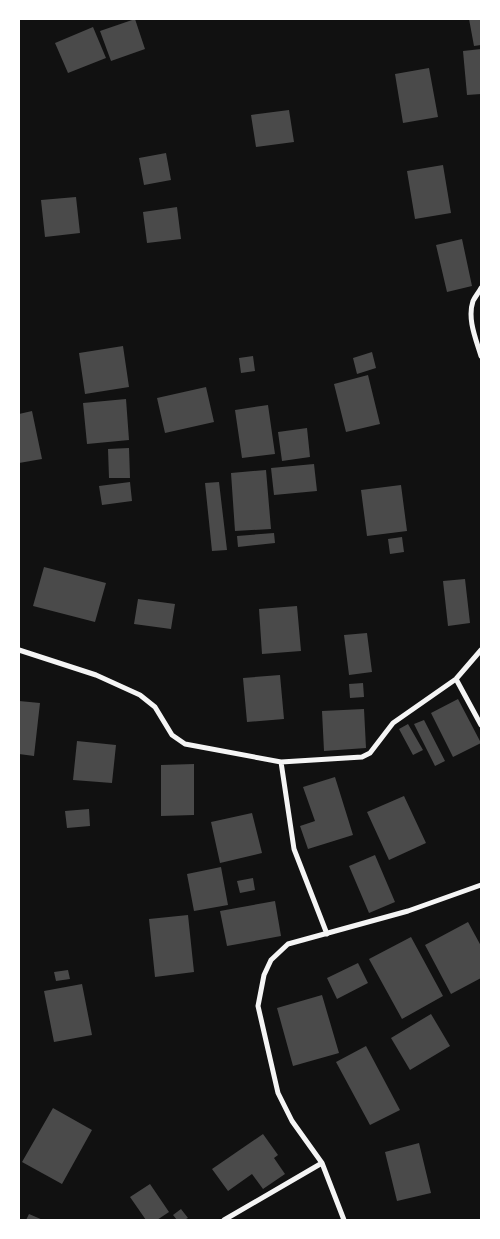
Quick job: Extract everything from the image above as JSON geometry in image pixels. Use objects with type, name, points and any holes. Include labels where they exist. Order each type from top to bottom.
[{"type":"street","points":[[481,288],[473,302],[472,313],[473,329],[481,356]]},
{"type":"street","points":[[19,650],[96,675],[140,695],[155,707],[172,734],[185,744],[282,762],[353,758],[362,757],[370,753],[393,723],[456,679],[481,650]]},
{"type":"street","points":[[456,679],[481,725]]},
{"type":"street","points":[[282,762],[294,849],[327,934]]},
{"type":"street","points":[[344,1220],[322,1163],[292,1120],[278,1093],[258,1006],[264,975],[271,960],[288,944],[408,911],[481,885]]},
{"type":"street","points":[[224,1220],[322,1163]]},
{"type":"building","points":[[135,19],[145,49],[111,61],[100,31]]},
{"type":"building","points":[[469,19],[481,19],[481,45],[474,46]]},
{"type":"building","points":[[93,27],[106,58],[68,73],[55,43]]},
{"type":"building","points":[[481,49],[481,94],[467,95],[463,51]]},
{"type":"building","points":[[429,68],[438,117],[403,123],[395,74]]},
{"type":"building","points":[[289,110],[294,142],[256,147],[251,115]]},
{"type":"building","points":[[166,153],[171,180],[144,185],[139,158]]},
{"type":"building","points":[[443,165],[451,213],[415,219],[407,171]]},
{"type":"building","points":[[76,197],[80,233],[45,237],[41,200]]},
{"type":"building","points":[[177,207],[181,239],[147,243],[143,212]]},
{"type":"building","points":[[462,239],[472,286],[447,292],[436,245]]},
{"type":"building","points":[[123,346],[129,387],[85,394],[79,353]]},
{"type":"building","points":[[372,352],[376,368],[357,374],[353,358]]},
{"type":"building","points":[[253,356],[255,371],[241,373],[239,358]]},
{"type":"building","points":[[368,375],[380,424],[346,432],[334,384]]},
{"type":"building","points":[[206,387],[214,422],[165,433],[157,398]]},
{"type":"building","points":[[126,399],[129,440],[87,444],[83,403]]},
{"type":"building","points":[[268,405],[275,454],[242,458],[235,410]]},
{"type":"building","points":[[32,411],[42,459],[19,463],[19,414]]},
{"type":"building","points":[[307,428],[310,457],[282,461],[278,432]]},
{"type":"building","points":[[129,448],[130,478],[109,478],[108,449]]},
{"type":"building","points":[[314,464],[317,491],[274,495],[271,468]]},
{"type":"building","points":[[266,470],[271,529],[235,531],[231,473]]},
{"type":"building","points":[[130,482],[132,501],[102,505],[99,486]]},
{"type":"building","points":[[219,482],[227,550],[212,551],[205,483]]},
{"type":"building","points":[[401,485],[407,531],[367,536],[361,490]]},
{"type":"building","points":[[274,533],[275,543],[238,547],[237,536]]},
{"type":"building","points":[[402,537],[404,552],[390,554],[388,539]]},
{"type":"building","points":[[44,567],[106,583],[95,622],[33,606]]},
{"type":"building","points":[[465,579],[470,623],[448,626],[443,581]]},
{"type":"building","points":[[138,599],[175,604],[171,629],[134,624]]},
{"type":"building","points":[[297,606],[301,651],[262,654],[259,609]]},
{"type":"building","points":[[367,633],[372,672],[349,675],[344,635]]},
{"type":"building","points":[[280,675],[284,719],[247,722],[243,678]]},
{"type":"building","points":[[363,683],[364,697],[350,698],[349,684]]},
{"type":"building","points":[[458,699],[481,743],[453,757],[431,713]]},
{"type":"building","points":[[19,701],[40,703],[34,756],[19,754]]},
{"type":"building","points":[[364,709],[366,748],[324,751],[322,711]]},
{"type":"building","points":[[424,720],[445,761],[435,766],[414,724]]},
{"type":"building","points":[[408,724],[423,750],[413,755],[399,729]]},
{"type":"building","points":[[77,741],[116,745],[112,783],[73,780]]},
{"type":"building","points":[[194,764],[194,815],[161,816],[161,765]]},
{"type":"building","points":[[335,777],[353,835],[308,849],[300,826],[315,821],[303,787]]},
{"type":"building","points":[[404,796],[426,843],[389,860],[367,812]]},
{"type":"building","points":[[89,809],[90,826],[67,828],[65,811]]},
{"type":"building","points":[[252,813],[262,853],[220,863],[211,822]]},
{"type":"building","points":[[375,855],[395,902],[369,913],[349,866]]},
{"type":"building","points":[[221,867],[228,905],[194,911],[187,874]]},
{"type":"building","points":[[253,878],[255,890],[240,893],[237,881]]},
{"type":"building","points":[[275,901],[281,936],[227,946],[220,911]]},
{"type":"building","points":[[188,915],[194,972],[155,977],[149,919]]},
{"type":"building","points":[[468,922],[481,946],[481,978],[451,994],[425,945]]},
{"type":"building","points":[[411,937],[443,996],[402,1019],[369,959]]},
{"type":"building","points":[[358,963],[368,983],[337,999],[327,978]]},
{"type":"building","points":[[68,970],[70,979],[56,981],[54,972]]},
{"type":"building","points":[[82,984],[92,1035],[54,1042],[44,991]]},
{"type":"building","points":[[322,995],[339,1053],[293,1066],[277,1008]]},
{"type":"building","points":[[431,1014],[450,1046],[410,1070],[391,1038]]},
{"type":"building","points":[[366,1046],[400,1110],[370,1125],[336,1062]]},
{"type":"building","points":[[53,1108],[92,1130],[62,1184],[22,1162]]},
{"type":"building","points":[[263,1134],[278,1155],[274,1158],[285,1174],[263,1189],[252,1174],[228,1191],[212,1169]]},
{"type":"building","points":[[419,1143],[431,1193],[397,1201],[385,1152]]},
{"type":"building","points":[[150,1184],[169,1212],[157,1220],[146,1220],[130,1197]]},
{"type":"building","points":[[181,1209],[188,1218],[177,1220],[173,1215]]},
{"type":"building","points":[[29,1214],[43,1220],[26,1220]]}]
